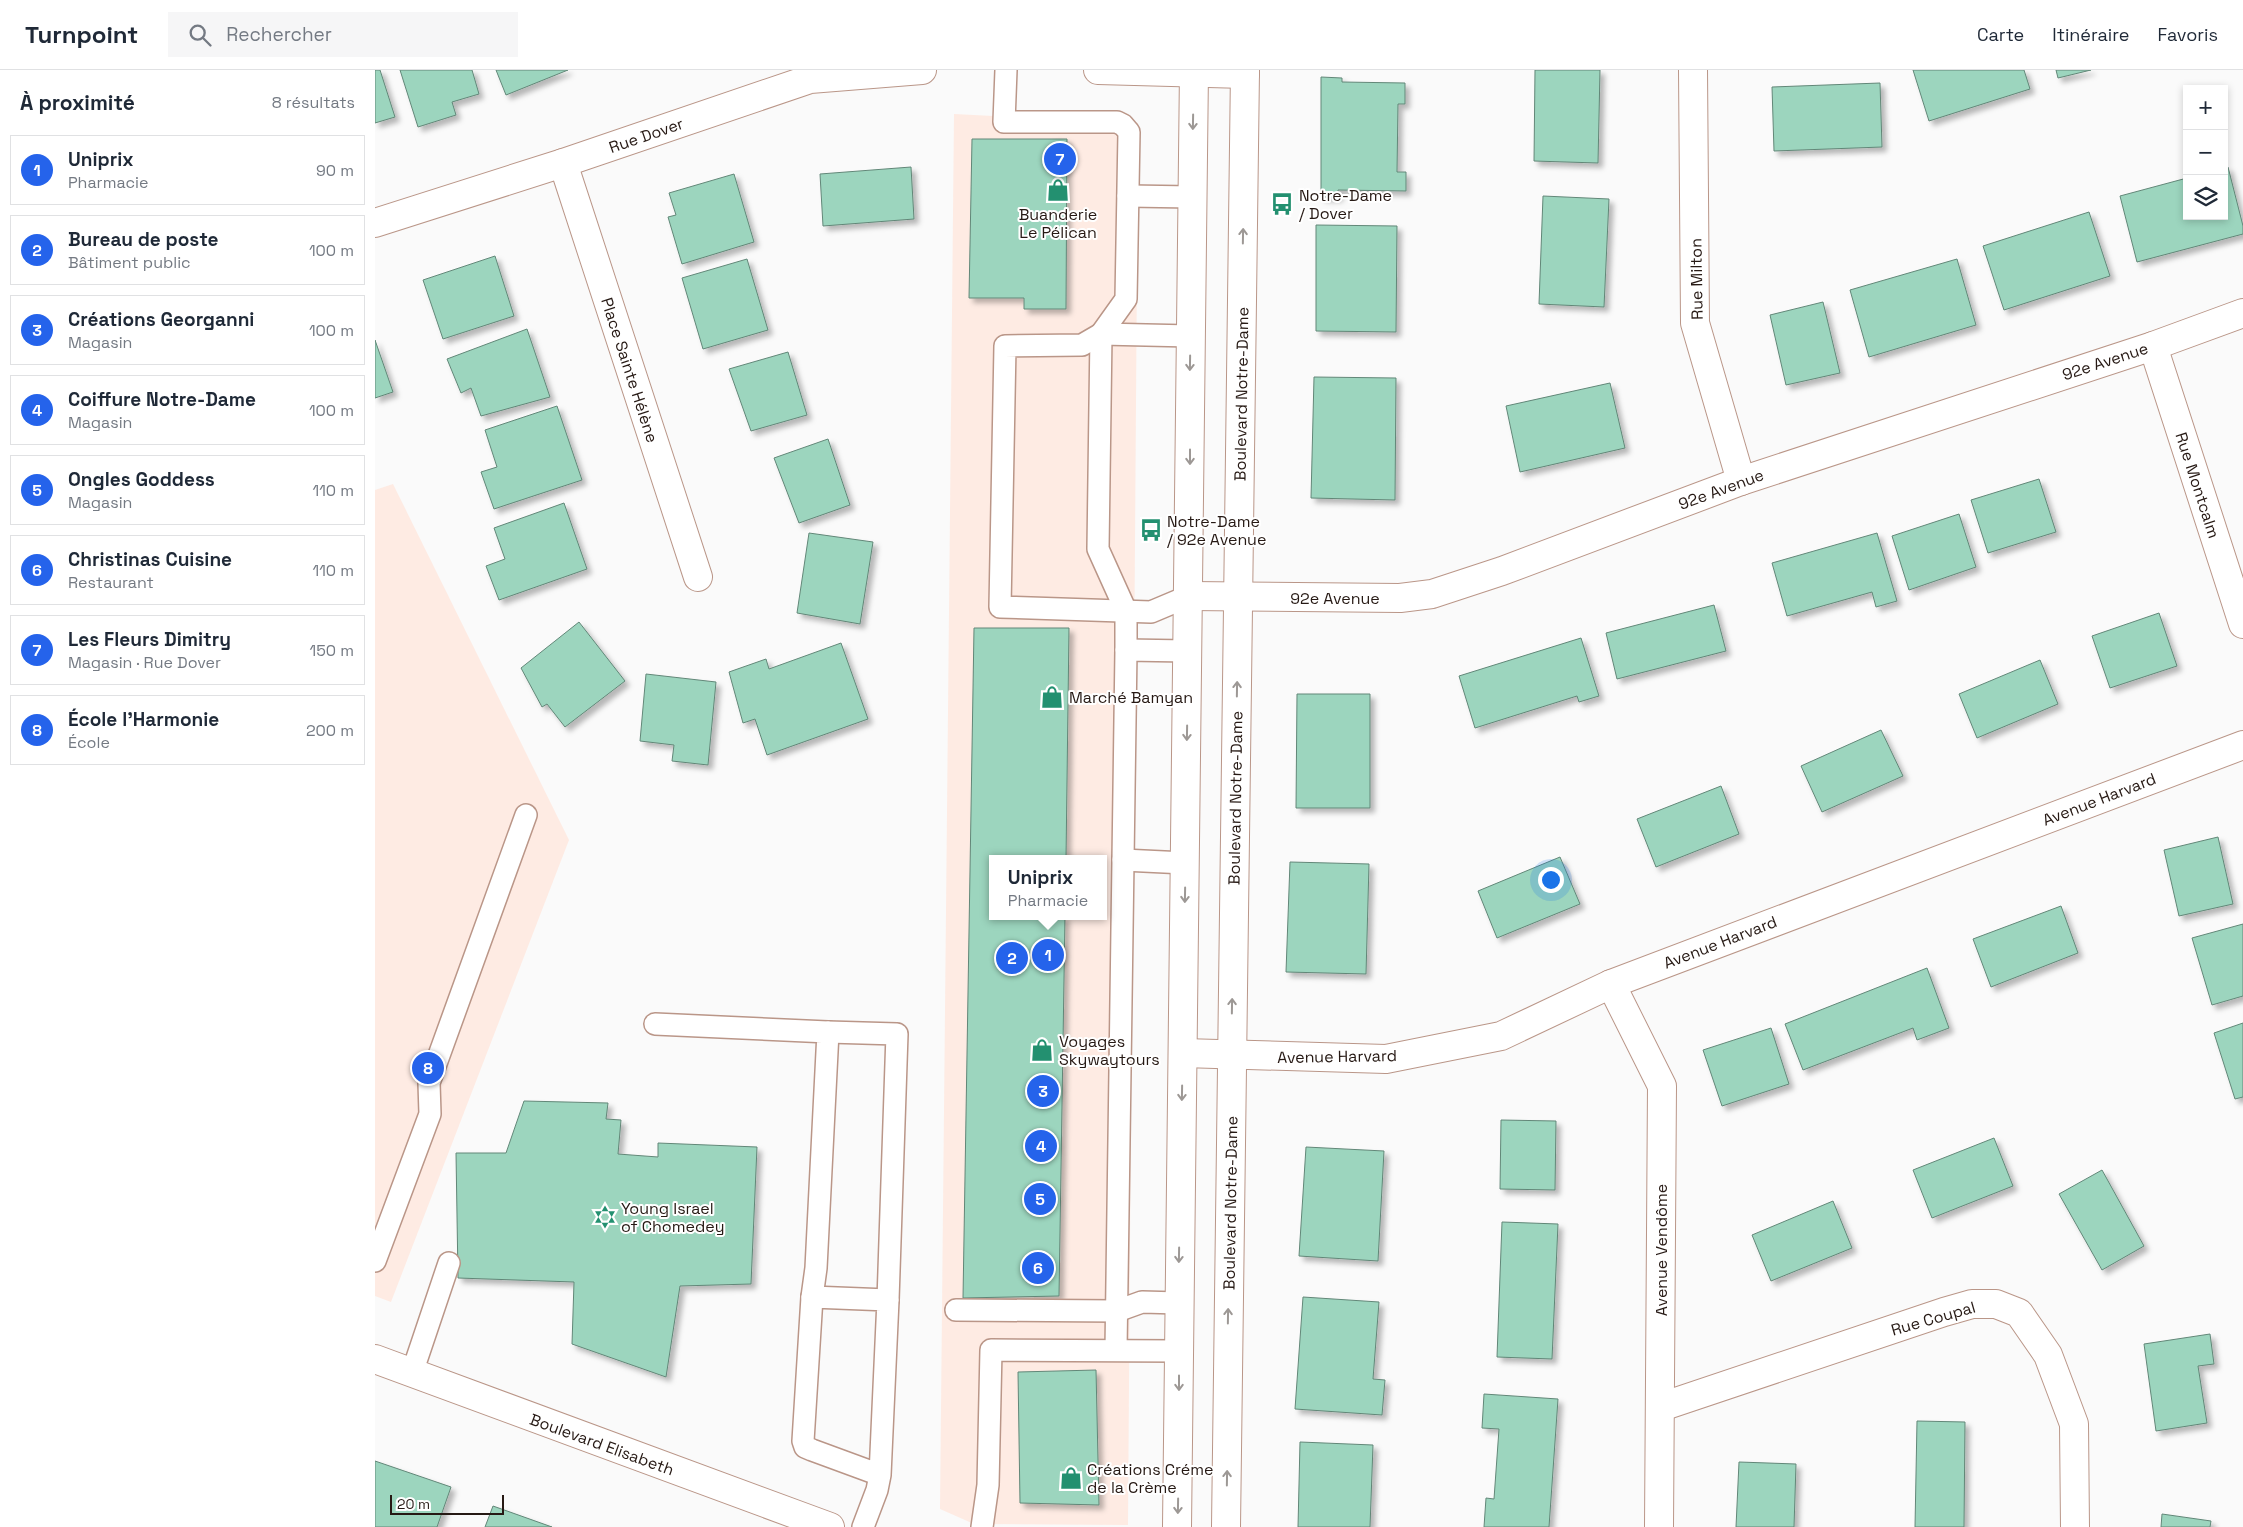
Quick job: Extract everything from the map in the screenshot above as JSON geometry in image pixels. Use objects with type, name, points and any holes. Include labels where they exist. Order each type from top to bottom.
[{"type":"street","name":"Rue Dover","points":[[375,223],[563,163],[810,79],[922,70]]},
{"type":"street","points":[[1098,70],[1245,72]]},
{"type":"street","name":"Rue Milton","points":[[1693,70],[1695,323],[1741,481]]},
{"type":"street","points":[[1177,1527],[1194,72]]},
{"type":"street","name":"Boulevard Notre-Dame","points":[[1226,1527],[1245,72]]},
{"type":"street","name":"Place Sainte Hélène","points":[[563,163],[699,577]]},
{"type":"street","name":"92e Avenue","points":[[1189,596],[1237,598],[1399,598],[1432,594],[1502,571],[1741,481],[2153,346],[2243,313]]},
{"type":"street","name":"Rue Montcalm","points":[[2153,346],[2243,624]]},
{"type":"street","name":"Avenue Harvard","points":[[1183,1054],[1386,1058],[1501,1036],[1611,984],[2243,745]]},
{"type":"street","name":"Avenue Vendôme","points":[[1611,984],[1662,1086],[1659,1527]]},
{"type":"street","name":"Rue Coupal","points":[[1661,1407],[1943,1312],[1972,1304],[1996,1304],[2019,1313],[2048,1355],[2074,1424],[2075,1527]]},
{"type":"street","name":"Boulevard Elisabeth","points":[[375,1359],[830,1527]]},
{"type":"lane","points":[[1006,70],[1004,122],[1117,122],[1123,125],[1129,132],[1130,138],[1125,299],[1101,334],[1082,345],[1005,346],[1000,607],[1151,612],[1189,596]]},
{"type":"lane","points":[[1128,196],[1193,197]]},
{"type":"lane","points":[[1101,334],[1191,336]]},
{"type":"lane","points":[[1101,334],[1098,549],[1127,611],[1116,1350]]},
{"type":"lane","points":[[1127,650],[1188,651]]},
{"type":"lane","points":[[375,1260],[430,1114],[429,1084],[526,815]]},
{"type":"lane","points":[[1123,860],[1185,863]]},
{"type":"lane","points":[[655,1024],[897,1034],[880,1475],[863,1527]]},
{"type":"lane","points":[[828,1032],[816,1268],[812,1297],[803,1441],[805,1447],[880,1475]]},
{"type":"lane","points":[[412,1373],[449,1263]]},
{"type":"lane","points":[[812,1297],[887,1300]]},
{"type":"lane","points":[[956,1310],[1117,1311],[1142,1302],[1179,1303]]},
{"type":"lane","points":[[982,1527],[988,1485],[991,1350],[1179,1351]]},
{"type":"shaded area","points":[[954,114],[1138,123],[1128,1525],[974,1524],[940,1509]]},
{"type":"shaded area","points":[[393,484],[569,840],[391,1302],[375,1296],[375,490]]},
{"type":"building","points":[[375,70],[380,70],[395,117],[375,123]]},
{"type":"building","points":[[400,70],[472,70],[479,94],[452,102],[456,115],[418,127]]},
{"type":"building","points":[[496,70],[568,70],[506,95]]},
{"type":"building","points":[[1535,70],[1600,70],[1598,163],[1534,161]]},
{"type":"building","points":[[1913,70],[2024,70],[2030,89],[1929,121]]},
{"type":"building","points":[[2056,70],[2091,70],[2058,78]]},
{"type":"building","points":[[1321,77],[1342,78],[1342,82],[1405,83],[1405,104],[1398,104],[1397,172],[1406,172],[1406,191],[1338,190],[1338,197],[1321,197]]},
{"type":"building","points":[[1880,83],[1882,147],[1774,151],[1772,87]]},
{"type":"building","points":[[972,139],[1067,139],[1066,309],[1024,309],[1024,298],[969,298]]},
{"type":"building","points":[[911,167],[914,219],[823,226],[820,174]]},
{"type":"building","points":[[2228,167],[2243,226],[2243,234],[2137,262],[2120,196],[2183,179],[2183,220],[2228,220]]},
{"type":"building","points":[[734,174],[754,242],[682,264],[668,217],[676,215],[669,193]]},
{"type":"building","points":[[1543,196],[1609,199],[1604,307],[1539,304]]},
{"type":"building","points":[[2089,212],[2110,276],[2004,310],[1983,246]]},
{"type":"building","points":[[1316,225],[1397,226],[1396,332],[1316,331]]},
{"type":"building","points":[[495,256],[514,316],[443,339],[423,280]]},
{"type":"building","points":[[747,259],[768,330],[703,349],[682,278]]},
{"type":"building","points":[[1957,259],[1976,325],[1869,357],[1850,290]]},
{"type":"building","points":[[1823,302],[1840,373],[1786,385],[1770,315]]},
{"type":"building","points":[[527,329],[550,397],[481,416],[471,388],[461,393],[447,359]]},
{"type":"building","points":[[375,340],[393,392],[375,398]]},
{"type":"building","points":[[788,352],[807,415],[751,431],[729,369]]},
{"type":"building","points":[[1314,377],[1396,378],[1395,500],[1311,498]]},
{"type":"building","points":[[1610,383],[1625,448],[1520,472],[1506,406]]},
{"type":"building","points":[[557,406],[582,480],[494,509],[481,472],[497,467],[485,430]]},
{"type":"building","points":[[828,439],[850,505],[799,523],[774,458]]},
{"type":"building","points":[[2039,479],[2056,532],[1988,553],[1971,500]]},
{"type":"building","points":[[564,503],[587,569],[499,600],[486,566],[505,559],[494,528]]},
{"type":"building","points":[[1959,514],[1976,567],[1909,590],[1892,536]]},
{"type":"building","points":[[809,533],[873,542],[860,624],[797,613]]},
{"type":"building","points":[[1877,533],[1897,601],[1876,607],[1872,592],[1787,616],[1772,563]]},
{"type":"building","points":[[1714,605],[1726,651],[1617,679],[1606,633]]},
{"type":"building","points":[[2159,613],[2177,666],[2110,688],[2092,636]]},
{"type":"building","points":[[579,622],[625,681],[565,727],[547,704],[542,707],[521,668]]},
{"type":"building","points":[[974,628],[1069,628],[1066,855],[989,855],[989,920],[1065,920],[1059,1296],[963,1298]]},
{"type":"building","points":[[1581,638],[1599,696],[1579,702],[1577,696],[1475,728],[1459,676]]},
{"type":"building","points":[[841,643],[868,719],[767,755],[755,719],[743,723],[729,672],[766,659],[769,669]]},
{"type":"building","points":[[2040,660],[2058,704],[1977,738],[1959,694]]},
{"type":"building","points":[[646,674],[716,682],[708,765],[672,761],[674,745],[640,741]]},
{"type":"building","points":[[1297,694],[1370,694],[1370,808],[1296,808]]},
{"type":"building","points":[[1881,730],[1903,776],[1822,812],[1801,766]]},
{"type":"building","points":[[1721,786],[1739,834],[1656,867],[1637,819]]},
{"type":"building","points":[[2218,837],[2233,904],[2179,916],[2164,850]]},
{"type":"building","points":[[1560,857],[1580,904],[1497,938],[1478,891]]},
{"type":"building","points":[[1290,862],[1369,864],[1366,974],[1286,972]]},
{"type":"building","points":[[2061,906],[2078,953],[1991,987],[1973,939]]},
{"type":"building","points":[[2243,924],[2243,996],[2212,1005],[2192,938]]},
{"type":"building","points":[[1927,968],[1949,1028],[1917,1040],[1913,1028],[1803,1070],[1785,1024]]},
{"type":"building","points":[[2243,1023],[2243,1097],[2235,1099],[2214,1033]]},
{"type":"building","points":[[1771,1028],[1789,1084],[1722,1106],[1703,1050]]},
{"type":"building","name":"Young Israel of Chomedey","points":[[524,1101],[608,1103],[606,1119],[621,1120],[618,1154],[658,1157],[658,1143],[757,1147],[751,1284],[680,1286],[666,1377],[572,1344],[574,1282],[458,1278],[456,1153],[506,1153]]},
{"type":"building","points":[[1501,1120],[1556,1121],[1555,1190],[1500,1189]]},
{"type":"building","points":[[1994,1138],[2013,1186],[1932,1218],[1913,1170]]},
{"type":"building","points":[[1306,1147],[1384,1151],[1378,1261],[1299,1256]]},
{"type":"building","points":[[2102,1170],[2144,1246],[2102,1270],[2059,1194]]},
{"type":"building","points":[[1833,1201],[1852,1248],[1771,1281],[1752,1235]]},
{"type":"building","points":[[1502,1222],[1558,1224],[1552,1359],[1497,1357]]},
{"type":"building","points":[[1303,1297],[1379,1302],[1373,1379],[1385,1380],[1382,1415],[1295,1409]]},
{"type":"building","points":[[2210,1334],[2214,1364],[2198,1366],[2207,1423],[2156,1431],[2144,1344]]},
{"type":"building","points":[[1096,1370],[1099,1505],[1020,1503],[1018,1372]]},
{"type":"building","points":[[1484,1394],[1558,1399],[1549,1527],[1484,1527],[1486,1498],[1494,1499],[1499,1429],[1482,1428]]},
{"type":"building","points":[[1917,1421],[1965,1422],[1964,1527],[1915,1527]]},
{"type":"building","points":[[1300,1442],[1373,1445],[1370,1527],[1298,1527]]},
{"type":"building","points":[[375,1461],[451,1487],[437,1527],[375,1527]]},
{"type":"building","points":[[1739,1462],[1796,1464],[1794,1527],[1736,1527]]},
{"type":"building","points":[[493,1506],[552,1527],[485,1527]]},
{"type":"building","points":[[2162,1514],[2211,1521],[2210,1527],[2161,1527]]},
{"type":"place","name":"Les Fleurs Dimitry","points":[[1060,159]]},
{"type":"place","name":"Buanderie Le Pélican","points":[[1058,190]]},
{"type":"place","name":"Notre-Dame / Dover","points":[[1282,204]]},
{"type":"place","name":"Notre-Dame / 92e Avenue","points":[[1151,530]]},
{"type":"place","name":"Marché Bamyan","points":[[1052,697]]},
{"type":"place","name":"Uniprix","points":[[1048,955]]},
{"type":"place","name":"Bureau de poste","points":[[1012,958]]},
{"type":"place","name":"Voyages Skywaytours","points":[[1042,1050]]},
{"type":"place","name":"École l'Harmonie","points":[[428,1068]]},
{"type":"place","name":"Créations Georganni","points":[[1043,1091]]},
{"type":"place","name":"Coiffure Notre-Dame","points":[[1041,1146]]},
{"type":"place","name":"Ongles Goddess","points":[[1040,1199]]},
{"type":"place","name":"Young Israel of Chomedey","points":[[605,1217]]},
{"type":"place","name":"Christinas Cuisine","points":[[1038,1268]]},
{"type":"place","name":"Créations Créme de la Crème","points":[[1071,1478]]}]
